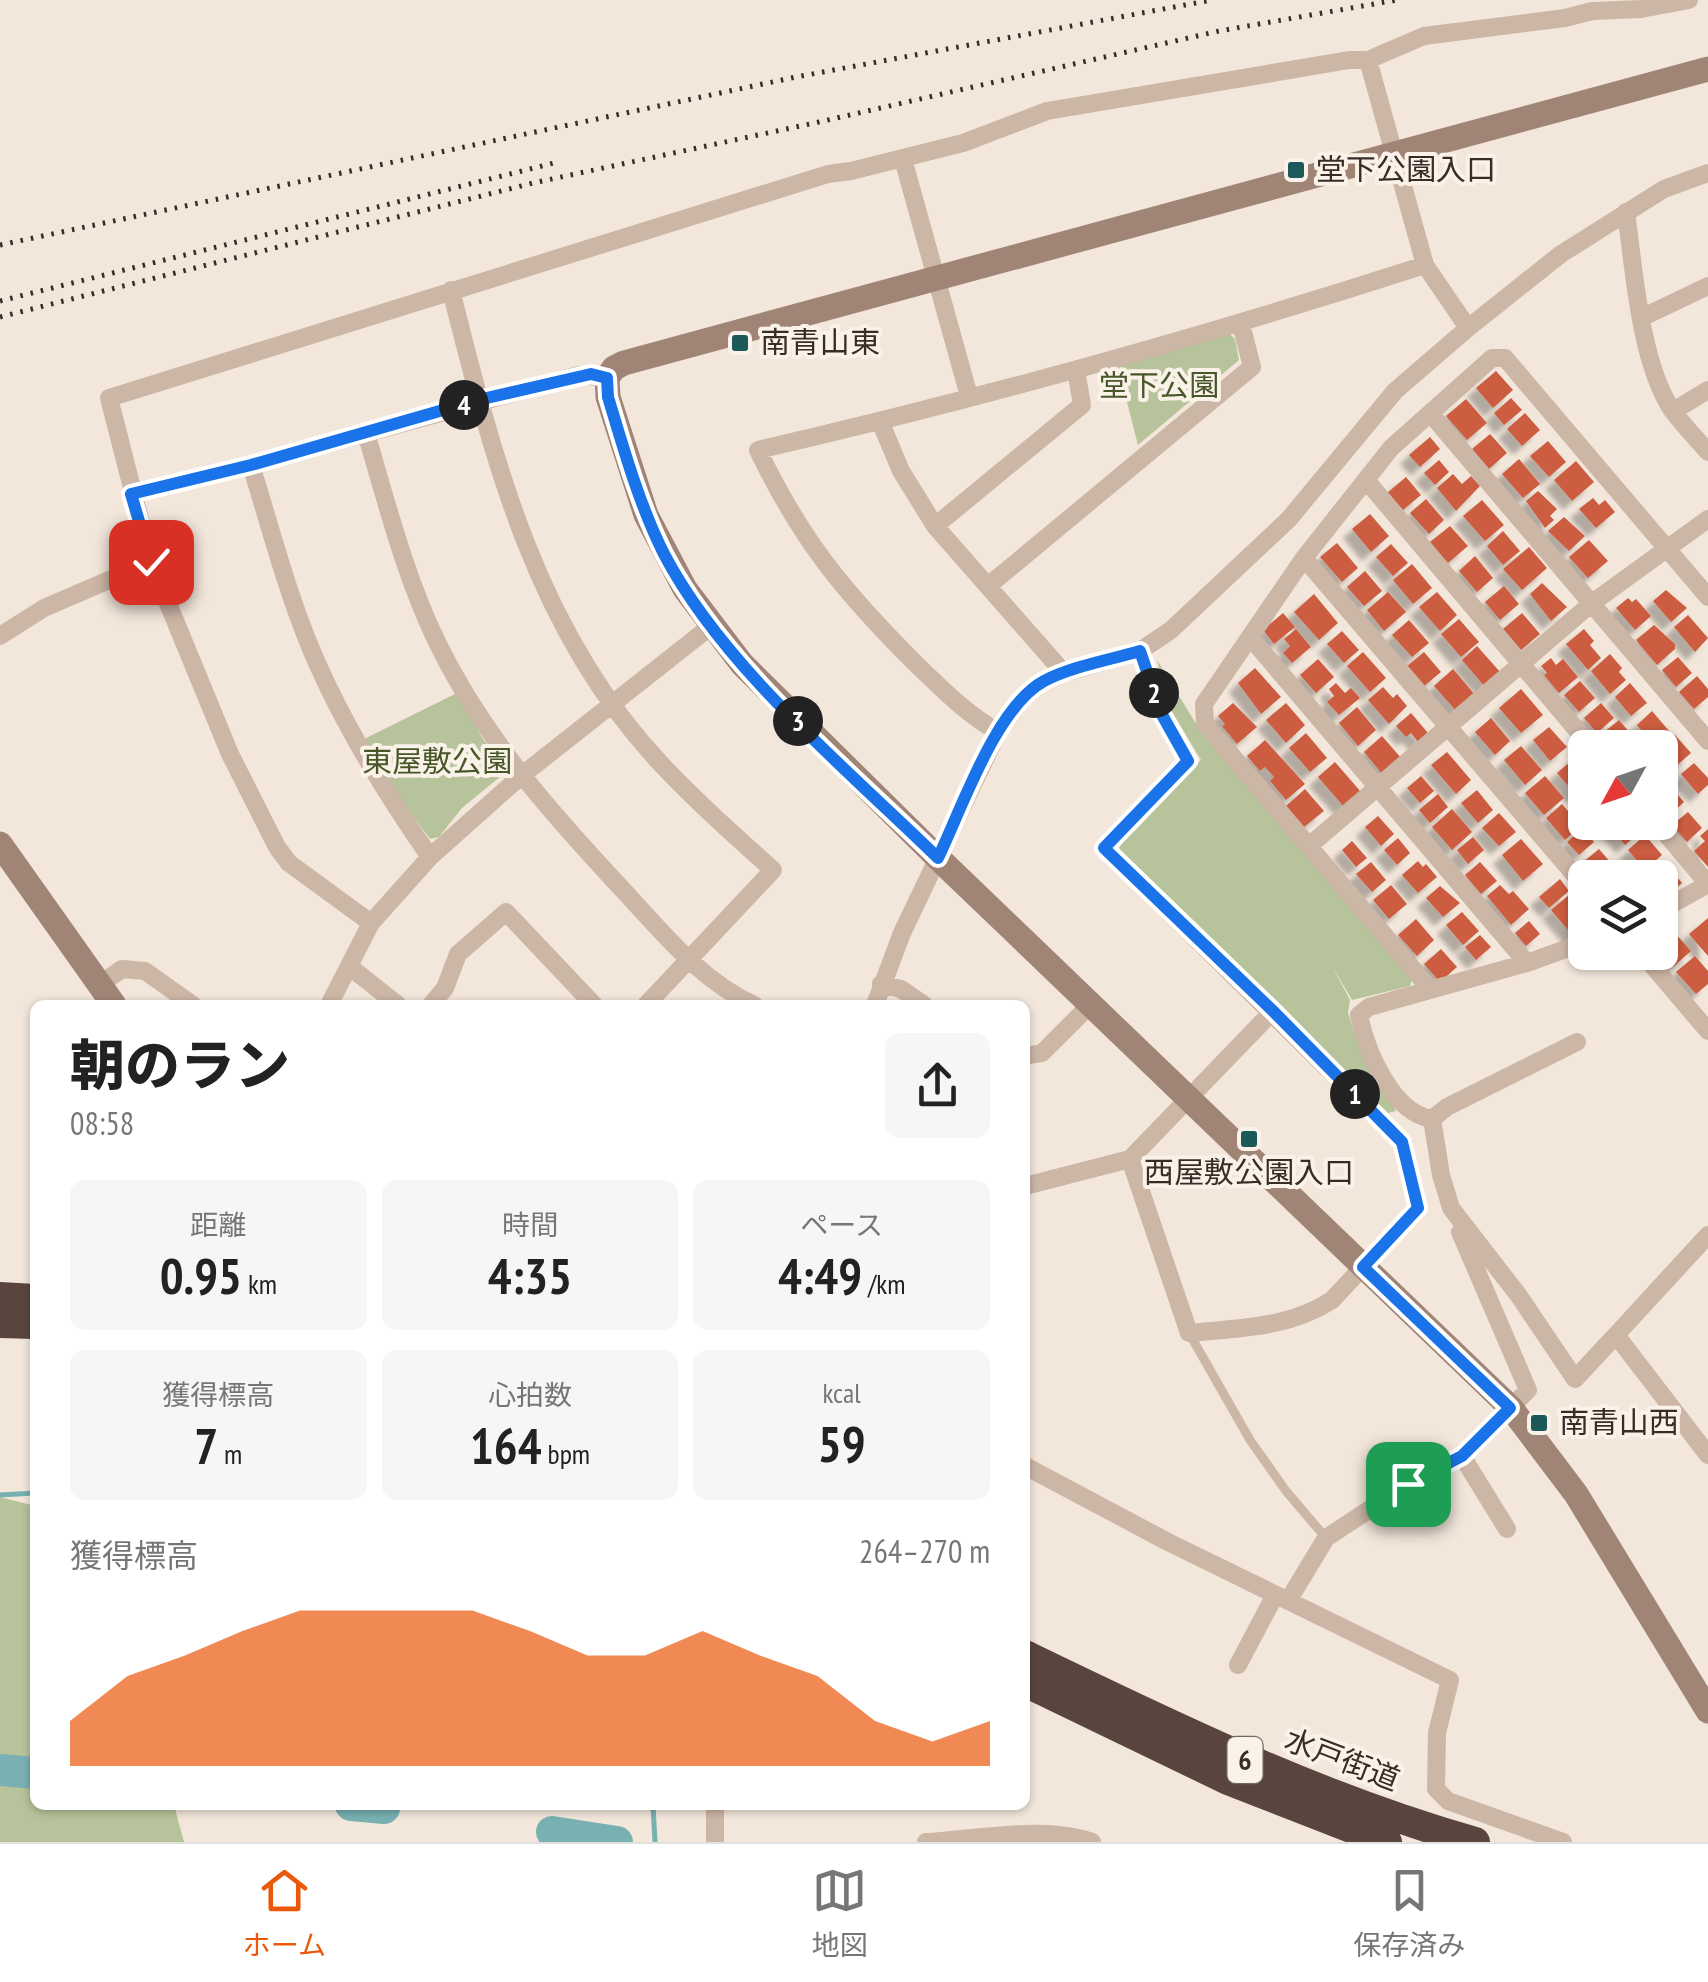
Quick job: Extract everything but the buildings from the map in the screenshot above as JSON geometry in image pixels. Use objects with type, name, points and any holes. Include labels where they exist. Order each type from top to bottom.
[{"type":"highway","points":[[0,1297],[30,1299]]},
{"type":"highway","points":[[0,1323],[30,1324]]},
{"type":"highway","name":"水戸街道","points":[[1030,1657],[1230,1754],[1390,1816],[1475,1842]]},
{"type":"highway","name":"水戸街道","points":[[1030,1684],[1228,1780],[1387,1842]]},
{"type":"street","points":[[371,923],[289,864],[230,754],[151,562],[109,398],[828,174],[963,143],[1047,110],[1368,60],[1424,36],[1689,0]]},
{"type":"street","points":[[1368,60],[1425,265],[1468,328]]},
{"type":"street","points":[[1708,69],[624,363],[607,378],[608,397],[646,515],[666,556],[711,626],[769,692],[938,858],[1510,1408],[1576,1494],[1700,1679],[1708,1710]]},
{"type":"street","points":[[903,159],[969,396]]},
{"type":"street","points":[[876,1000],[998,732],[1023,698],[1042,682],[1140,651],[1172,630],[1289,518],[1395,390],[1560,254],[1664,189],[1708,173]]},
{"type":"street","points":[[1626,212],[1640,318],[1661,390],[1708,452]]},
{"type":"street","points":[[998,732],[957,705],[836,581],[790,514],[758,450],[1076,370],[1241,324],[1425,265]]},
{"type":"street","points":[[1640,318],[1708,286]]},
{"type":"street","points":[[452,290],[504,491],[554,613],[581,660],[660,763],[773,870],[651,1000]]},
{"type":"street","points":[[988,586],[1252,367],[1241,324]]},
{"type":"street","points":[[1431,990],[1205,724],[1204,704],[1304,558],[1391,448],[1492,358],[1505,358],[1708,596]]},
{"type":"street","points":[[935,526],[1082,405],[1076,370]]},
{"type":"street","points":[[131,494],[580,375],[607,378]]},
{"type":"street","points":[[1673,410],[1708,390]]},
{"type":"street","points":[[1430,413],[1708,740]]},
{"type":"street","points":[[880,421],[900,471],[935,526],[1064,673]]},
{"type":"street","points":[[366,433],[397,540],[437,643],[481,718],[553,815],[688,960],[720,987],[745,1000]]},
{"type":"street","points":[[251,465],[291,596],[329,689],[374,774],[430,857]]},
{"type":"street","points":[[1366,480],[1577,730]]},
{"type":"street","points":[[1309,846],[1592,603],[1708,519]]},
{"type":"street","points":[[1304,558],[1568,867]]},
{"type":"street","points":[[0,636],[44,608],[151,562]]},
{"type":"street","points":[[332,1000],[371,923],[430,857],[521,776],[711,626]]},
{"type":"street","points":[[1250,636],[1526,963]]},
{"type":"street","points":[[1130,1159],[1189,1333],[1276,1324],[1332,1300],[1418,1208],[1402,1142],[1104,848],[1188,761],[1161,713],[1140,651]]},
{"type":"street","points":[[1671,840],[1708,884],[1678,901]]},
{"type":"street","points":[[0,844],[106,995],[122,968],[145,971],[186,1000]]},
{"type":"street","points":[[436,1000],[445,988],[458,954],[506,912],[589,1000]]},
{"type":"street","points":[[1568,948],[1370,1006],[1359,1014],[1363,1035],[1397,1102],[1420,1117],[1432,1119],[1447,1107],[1577,1042]]},
{"type":"street","points":[[350,968],[392,1000]]},
{"type":"street","points":[[1655,970],[1708,1031]]},
{"type":"street","points":[[881,984],[901,988],[917,1000]]},
{"type":"street","points":[[1030,1055],[1042,1053],[1091,1004]]},
{"type":"street","points":[[1030,1185],[1130,1159],[1273,1011]]},
{"type":"street","points":[[1238,1664],[1326,1538],[1408,1484],[1462,1456],[1528,1390],[1450,1208],[1440,1175],[1432,1119]]},
{"type":"street","points":[[1450,1208],[1518,1296],[1574,1378],[1707,1240]]},
{"type":"street","points":[[1616,1335],[1708,1456]]},
{"type":"street","points":[[1462,1456],[1507,1529]]},
{"type":"street","points":[[1030,1469],[1450,1680],[1437,1733],[1436,1789],[1448,1802],[1563,1842]]},
{"type":"street","points":[[714,1810],[716,1842]]},
{"type":"street","points":[[926,1842],[1055,1835],[1078,1836],[1092,1842]]},
{"type":"lane","points":[[1189,1333],[1250,1440],[1326,1538]]},
{"type":"green space","name":"堂下公園","points":[[1230,334],[1235,339],[1239,360],[1138,445],[1117,363]]},
{"type":"green space","points":[[1157,660],[1203,735],[1413,976],[1410,986],[1352,1000],[1332,966],[1350,1000],[1348,1013],[1355,1034],[1396,1111],[1388,1113],[1120,853],[1119,844],[1201,760],[1171,710]]},
{"type":"green space","name":"東屋敷公園","points":[[459,692],[481,736],[507,771],[462,808],[439,837],[430,839],[395,792],[364,739]]},
{"type":"green space","points":[[0,1497],[30,1505],[30,1810],[175,1810],[184,1842],[0,1842]]},
{"type":"waterway","points":[[0,1495],[30,1493]]},
{"type":"waterway","points":[[0,1770],[30,1773]]},
{"type":"waterway","points":[[653,1810],[655,1842]]},
{"type":"waterway","points":[[552,1832],[617,1842]]},
{"type":"railway","points":[[0,245],[796,77],[1212,0]]},
{"type":"railway","points":[[0,317],[533,183],[1219,31],[1397,0]]},
{"type":"railway","points":[[0,301],[558,162]]},
{"type":"place","name":"堂下公園入口","points":[[1296,170]]},
{"type":"place","name":"南青山東","points":[[740,343]]},
{"type":"place","name":"西屋敷公園入口","points":[[1249,1139]]},
{"type":"place","name":"南青山西","points":[[1539,1423]]},
{"type":"route","points":[[151,562],[131,494],[251,465],[478,400],[591,374],[607,378],[608,397],[646,515],[666,556],[711,626],[769,692],[938,858],[998,732],[1023,698],[1042,682],[1064,673],[1140,651],[1161,713],[1188,761],[1104,848],[1402,1142],[1418,1208],[1363,1267],[1510,1408],[1462,1456],[1408,1484]]}]
